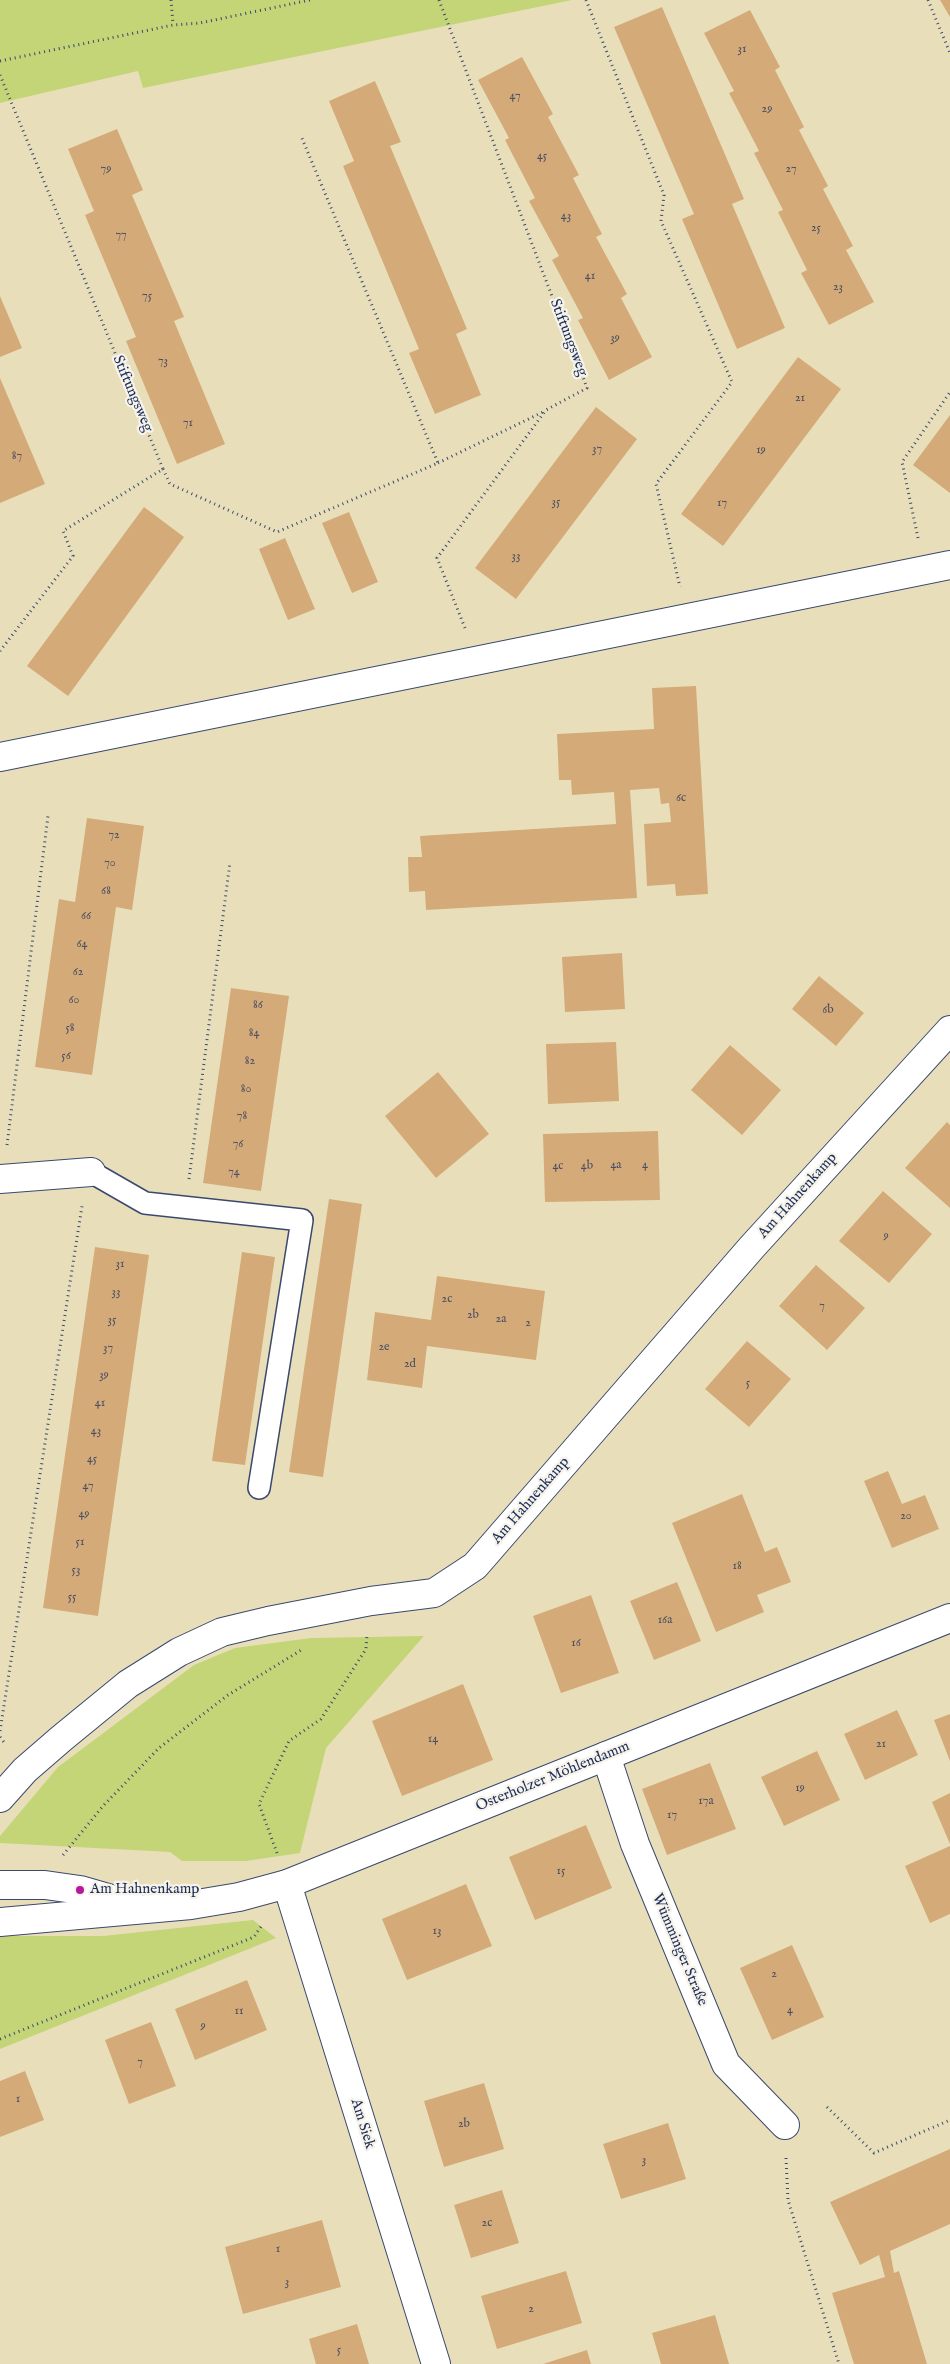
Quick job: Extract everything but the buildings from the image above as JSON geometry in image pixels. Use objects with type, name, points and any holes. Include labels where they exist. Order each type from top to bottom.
[{"type":"street","points":[[0,757],[478,659],[937,568]]},
{"type":"street","name":"Am Hahnenkamp","points":[[0,1798],[25,1770],[128,1684],[179,1652],[222,1632],[371,1601],[434,1593],[475,1566],[752,1246],[950,1030]]},
{"type":"street","points":[[2,1179],[91,1172]]},
{"type":"street","name":"Osterholzer Möhlendamm","points":[[0,1922],[192,1905],[230,1899],[287,1884],[950,1618]]},
{"type":"street","name":"Wümminger Straße","points":[[606,1756],[634,1844],[726,2064],[785,2125]]},
{"type":"street","name":"Am Siek","points":[[287,1884],[436,2364]]},
{"type":"street","name":"Osterholzer Möhlendamm","points":[[0,1885],[45,1885],[80,1890],[148,1909]]},
{"type":"lane","points":[[91,1172],[145,1203],[302,1220],[258,1488]]},
{"type":"path","points":[[171,0],[173,24]]},
{"type":"path","points":[[0,61],[173,24],[200,23],[310,0]]},
{"type":"path","name":"Stiftungsweg","points":[[0,75],[170,484],[278,532],[438,463],[587,388],[439,0]]},
{"type":"path","points":[[586,0],[664,195],[661,221],[732,382],[656,484],[687,617]]},
{"type":"path","points":[[928,0],[950,53]]},
{"type":"path","points":[[301,136],[438,463]]},
{"type":"path","points":[[937,568],[902,462],[950,392]]},
{"type":"path","name":"Stiftungsweg","points":[[478,659],[437,558],[546,410]]},
{"type":"path","points":[[0,651],[73,556],[63,531],[163,469]]},
{"type":"path","points":[[2,1179],[48,816]]},
{"type":"path","points":[[186,1208],[230,862]]},
{"type":"path","points":[[0,1730],[81,1211],[91,1172]]},
{"type":"path","points":[[0,2039],[254,1937],[287,1884],[259,1804],[290,1741],[322,1719],[366,1649],[371,1601]]},
{"type":"path","points":[[45,1885],[68,1846],[159,1748],[228,1695],[309,1644]]},
{"type":"path","points":[[827,2107],[874,2153],[950,2120]]},
{"type":"path","points":[[785,2125],[788,2200],[840,2364]]},
{"type":"green space","points":[[0,0],[572,0],[143,88],[138,71],[0,103]]},
{"type":"green space","points":[[424,1636],[326,1748],[300,1853],[246,1861],[182,1861],[170,1852],[0,1843],[0,1836],[58,1767],[194,1665],[235,1648],[311,1638]]},
{"type":"green space","points":[[253,1920],[276,1938],[0,2049],[0,1936],[103,1936]]},
{"type":"place","name":"Am Hahnenkamp","points":[[80,1890]]}]
